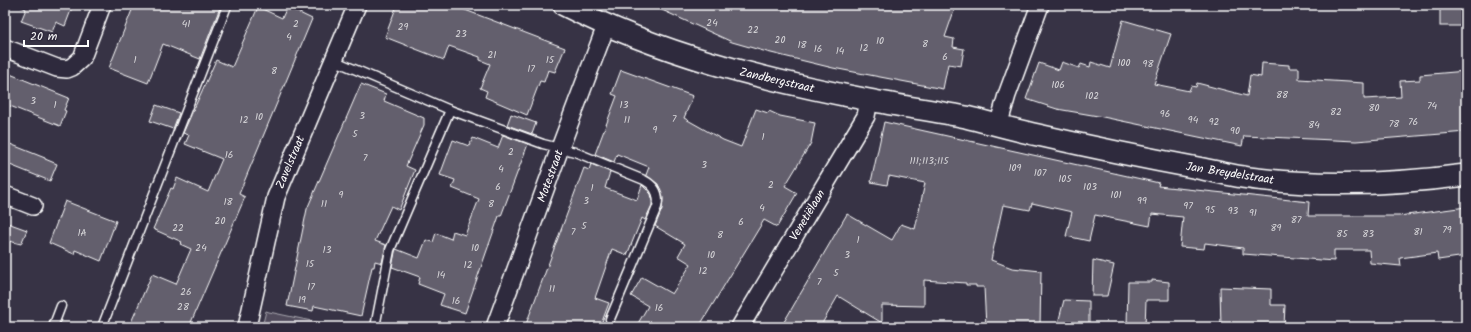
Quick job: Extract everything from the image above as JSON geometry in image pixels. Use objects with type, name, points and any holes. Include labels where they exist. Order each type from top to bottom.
[{"type":"street","points":[[5,48],[57,68],[62,69],[72,67],[82,58],[102,5]]},
{"type":"street","name":"Zavelstraat","points":[[246,327],[276,197],[356,5]]},
{"type":"street","name":"Zandbergstraat","points":[[564,5],[606,26],[646,41],[704,61],[753,75],[869,100],[966,118],[998,126]]},
{"type":"street","points":[[998,126],[1007,95],[1040,5]]},
{"type":"street","name":"Motestraat","points":[[495,327],[606,26]]},
{"type":"street","name":"Venetiëlaan","points":[[740,327],[866,116],[869,100]]},
{"type":"street","name":"Jan Breydelstraat","points":[[998,126],[1177,164],[1256,179],[1372,184],[1466,175]]},
{"type":"street","points":[[5,196],[33,206]]},
{"type":"lane","points":[[102,327],[227,6]]},
{"type":"lane","points":[[333,60],[450,110],[543,144],[575,152],[651,184],[658,196],[657,207],[610,319]]},
{"type":"lane","points":[[375,327],[390,250],[450,110]]},
{"type":"lane","points":[[53,327],[61,306]]},
{"type":"shaded area","points":[[266,311],[269,312],[340,327],[262,327]]},
{"type":"building","points":[[17,5],[73,5],[65,26],[56,22],[52,32],[21,21],[26,9]]},
{"type":"building","points":[[134,5],[221,5],[200,59],[163,44],[148,83],[109,68]]},
{"type":"building","points":[[397,5],[452,5],[565,48],[555,72],[548,70],[544,82],[540,81],[527,115],[485,97],[487,91],[480,88],[490,64],[480,60],[480,57],[449,46],[444,60],[385,37]]},
{"type":"building","points":[[651,5],[956,5],[945,37],[954,39],[953,47],[964,49],[961,66],[948,64],[943,89],[833,68],[732,42]]},
{"type":"building","points":[[258,7],[282,18],[287,7],[312,19],[239,194],[245,197],[189,327],[129,327],[152,274],[176,284],[191,249],[180,244],[182,242],[153,229],[177,178],[208,192],[222,159],[185,144],[189,135],[183,133],[216,60],[232,67]]},
{"type":"building","points":[[1440,9],[1466,9],[1466,26],[1440,26]]},
{"type":"building","points":[[1123,20],[1171,34],[1154,84],[1189,91],[1191,86],[1196,87],[1197,83],[1247,96],[1250,75],[1261,77],[1262,63],[1289,65],[1289,68],[1299,68],[1299,79],[1364,83],[1364,99],[1401,97],[1400,81],[1420,80],[1420,75],[1466,71],[1466,132],[1356,141],[1244,136],[1242,146],[1057,109],[1026,99],[1039,63],[1059,70],[1062,62],[1079,68],[1081,64],[1090,67],[1091,62],[1110,68]]},
{"type":"building","points":[[621,70],[693,96],[684,118],[723,140],[741,147],[756,109],[768,113],[769,111],[780,116],[815,123],[811,143],[785,186],[797,193],[777,227],[764,220],[699,327],[636,327],[648,306],[631,296],[642,277],[672,294],[691,264],[678,256],[685,244],[655,226],[662,209],[663,198],[658,184],[646,175],[649,167],[617,154],[614,162],[595,154],[617,96],[612,94]]},
{"type":"building","points":[[5,72],[69,98],[60,126],[5,104]]},
{"type":"building","points":[[361,84],[386,94],[384,101],[424,118],[424,125],[406,166],[415,170],[399,210],[391,206],[375,241],[386,245],[382,263],[375,261],[374,267],[372,267],[361,316],[314,306],[313,311],[287,306],[307,209]]},
{"type":"building","points":[[156,105],[179,113],[173,129],[150,121]]},
{"type":"building","points":[[511,114],[536,123],[532,134],[507,125]]},
{"type":"building","points":[[884,122],[1159,183],[1158,186],[1309,202],[1308,216],[1399,216],[1466,207],[1466,256],[1438,260],[1437,253],[1400,258],[1401,266],[1370,263],[1369,250],[1334,250],[1334,261],[1243,254],[1243,248],[1205,243],[1204,249],[1180,247],[1183,217],[1152,214],[1150,226],[1095,215],[1089,241],[1066,236],[1072,212],[1032,203],[1030,210],[1003,205],[991,260],[1012,268],[1041,271],[1040,327],[986,327],[984,287],[966,285],[966,283],[924,280],[924,306],[882,305],[882,323],[838,296],[820,327],[781,327],[847,214],[892,240],[901,224],[915,229],[925,183],[889,176],[887,185],[871,182]]},
{"type":"building","points":[[503,135],[528,144],[501,216],[499,216],[465,313],[440,305],[444,294],[418,284],[420,277],[392,267],[395,252],[396,249],[419,258],[426,240],[433,242],[436,233],[451,239],[453,231],[465,235],[479,199],[452,188],[455,180],[440,175],[453,140],[469,146],[473,138],[498,148]]},
{"type":"building","points":[[5,142],[57,164],[50,181],[5,163]]},
{"type":"building","points":[[591,164],[610,172],[605,188],[637,200],[642,185],[651,194],[652,205],[645,220],[642,218],[627,255],[612,249],[595,298],[609,303],[600,327],[525,327],[584,168],[589,170]]},
{"type":"building","points":[[65,201],[116,221],[101,261],[75,250],[74,254],[49,243]]},
{"type":"building","points":[[5,222],[27,230],[21,244],[5,240]]},
{"type":"building","points":[[1093,260],[1114,265],[1107,296],[1092,296]]},
{"type":"building","points":[[1152,280],[1169,282],[1169,300],[1146,300],[1145,327],[1127,327],[1128,282],[1152,282]]},
{"type":"building","points":[[1220,287],[1271,289],[1271,305],[1285,305],[1284,327],[1221,327]]},
{"type":"building","points":[[1064,300],[1089,301],[1089,324],[1084,324],[1084,327],[1057,327]]}]
